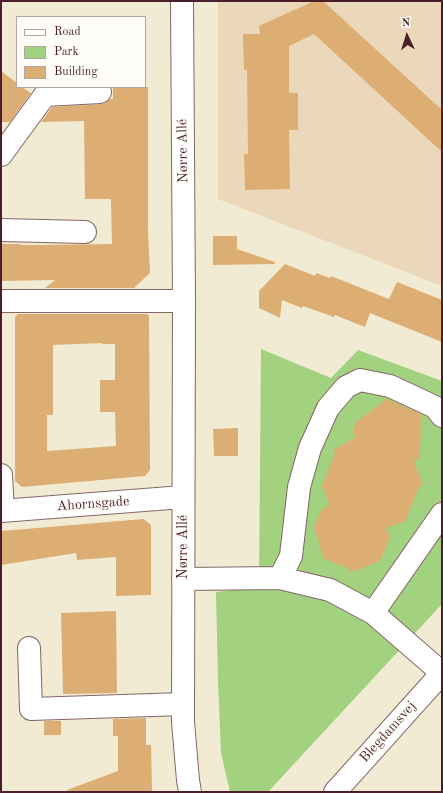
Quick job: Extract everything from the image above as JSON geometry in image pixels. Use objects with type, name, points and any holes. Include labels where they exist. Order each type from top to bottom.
[{"type":"street","name":"Nørre Allé","points":[[177,3],[184,301],[182,722],[190,792]]},
{"type":"street","points":[[1,155],[45,95],[100,92]]},
{"type":"street","points":[[1,230],[85,232]]},
{"type":"street","points":[[1,301],[184,301]]},
{"type":"street","points":[[280,578],[291,556],[299,487],[310,448],[328,408],[346,387],[360,380],[390,386],[435,407],[442,416]]},
{"type":"street","name":"Ahornsgade","points":[[1,475],[2,511],[183,497]]},
{"type":"street","points":[[373,613],[442,514]]},
{"type":"street","points":[[183,579],[280,578],[330,590],[373,613],[442,673]]},
{"type":"street","points":[[29,648],[31,709],[183,704]]},
{"type":"street","name":"Blegdamsvej","points":[[340,790],[442,673]]},
{"type":"shaded area","points":[[218,1],[442,1],[442,286],[218,199]]},
{"type":"green space","points":[[261,349],[331,378],[358,350],[442,381],[442,604],[268,792],[230,792],[221,753],[216,592],[259,586]]},
{"type":"building","points":[[314,1],[323,1],[442,110],[442,152],[314,34],[289,46],[289,93],[298,93],[298,130],[289,130],[290,189],[245,190],[244,154],[248,154],[247,70],[244,70],[243,34],[260,34],[259,26]]},
{"type":"building","points":[[1,71],[16,82],[16,88],[24,88],[31,93],[10,122],[1,122]]},
{"type":"building","points":[[148,87],[148,230],[150,273],[135,288],[45,288],[55,280],[1,281],[1,244],[112,244],[111,199],[85,199],[84,121],[41,122],[52,107],[101,104],[113,99],[113,88]]},
{"type":"building","points":[[213,236],[237,236],[237,249],[275,262],[275,264],[213,265]]},
{"type":"building","points":[[285,264],[315,276],[316,273],[330,278],[331,276],[389,299],[397,282],[442,300],[442,342],[370,313],[365,327],[335,315],[334,317],[303,306],[302,308],[282,300],[280,318],[259,308],[259,291]]},
{"type":"building","points":[[18,314],[147,314],[149,316],[150,470],[145,476],[22,487],[15,481],[15,317]],"holes":[[[115,344],[115,380],[100,380],[100,412],[115,412],[116,446],[47,451],[47,415],[53,415],[53,345]]]},
{"type":"building","points":[[387,399],[421,414],[420,458],[414,461],[423,485],[419,487],[405,521],[386,528],[390,537],[380,561],[350,572],[348,568],[324,559],[314,527],[322,509],[330,506],[322,486],[335,453],[334,449],[356,437],[353,431],[356,422]]},
{"type":"building","points":[[238,428],[238,456],[214,456],[213,429]]},
{"type":"building","points":[[144,519],[151,525],[151,595],[116,596],[116,557],[77,560],[76,553],[1,565],[1,531]]},
{"type":"building","points":[[116,611],[117,693],[63,694],[61,613]]},
{"type":"building","points":[[146,718],[146,745],[151,745],[152,792],[68,792],[67,790],[118,771],[118,736],[113,736],[113,719]]},
{"type":"building","points":[[44,721],[61,721],[61,735],[44,735]]}]
